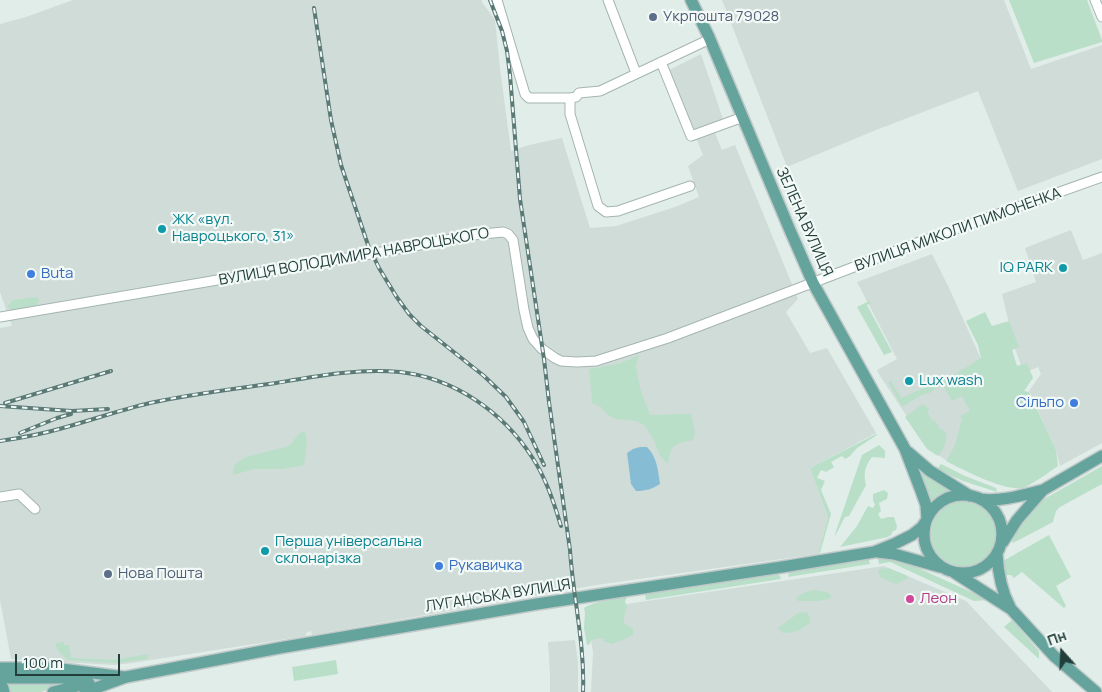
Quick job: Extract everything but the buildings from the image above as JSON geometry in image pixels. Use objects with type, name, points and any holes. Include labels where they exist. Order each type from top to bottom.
[{"type":"main road","name":"ЗЕЛЕНА ВУЛИЦЯ","points":[[691,0],[710,39],[813,282],[905,449],[926,504],[927,520]]},
{"type":"main road","name":"ЗЕЛЕНА ВУЛИЦЯ","points":[[905,449],[930,470],[974,497]]},
{"type":"main road","points":[[1096,692],[1054,656],[1011,609],[935,561],[927,549],[924,536],[927,520],[934,509],[944,501],[958,496],[986,500],[1006,498],[1043,490],[1102,456]]},
{"type":"main road","points":[[948,570],[966,572],[988,565],[997,554],[1017,520],[1043,490]]},
{"type":"main road","points":[[974,497],[991,507],[999,517],[1002,543]]},
{"type":"main road","name":"ЛУГАНСЬКА ВУЛИЦЯ","points":[[85,692],[126,677],[279,648],[517,607],[876,551],[912,534],[922,527],[927,520]]},
{"type":"main road","name":"ЛУГАНСЬКА ВУЛИЦЯ","points":[[876,551],[923,561],[948,570]]},
{"type":"main road","points":[[997,554],[1001,586],[1011,609]]},
{"type":"main road","name":"ЛУГАНСЬКА ВУЛИЦЯ","points":[[0,668],[54,668],[126,677]]},
{"type":"main road","points":[[0,678],[126,677]]},
{"type":"main road","points":[[53,692],[84,684],[126,677]]},
{"type":"main road","points":[[0,685],[4,692]]},
{"type":"street","points":[[497,0],[525,94],[528,98],[570,98],[576,97],[579,93],[600,91],[710,39]]},
{"type":"street","points":[[608,0],[636,74]]},
{"type":"street","points":[[1095,0],[1102,18]]},
{"type":"street","points":[[661,62],[691,136],[743,117]]},
{"type":"street","points":[[570,98],[570,114],[598,206],[606,212],[618,211],[690,186]]},
{"type":"street","name":"ВУЛИЦЯ МИКОЛИ ПИМОНЕНКА","points":[[813,282],[1102,178]]},
{"type":"street","name":"ВУЛИЦЯ ВОЛОДИМИРА НАВРОЦЬКОГО","points":[[0,317],[473,235],[503,232],[508,234],[513,240],[524,310],[528,328],[533,339],[542,349],[555,358],[561,361],[577,362],[596,361],[668,338],[813,282]]},
{"type":"street","points":[[0,497],[19,494],[35,509]]},
{"type":"shaded area","points":[[73,0],[482,0],[495,20],[511,151],[562,138],[590,228],[616,226],[675,207],[699,197],[688,166],[703,155],[669,70],[701,54],[723,119],[712,126],[722,150],[735,145],[798,299],[786,312],[810,353],[827,348],[876,433],[810,468],[828,517],[818,554],[596,585],[312,635],[311,631],[306,633],[306,636],[132,663],[114,665],[11,659],[0,600],[0,328],[12,326],[0,292],[0,24]]},
{"type":"shaded area","points":[[722,0],[1004,0],[1031,69],[1102,45],[1102,159],[1018,191],[978,91],[787,167]]},
{"type":"shaded area","points":[[1071,230],[1083,260],[1102,253],[1102,443],[1060,466],[1056,450],[1029,391],[1041,374],[1038,367],[1024,373],[1015,349],[1002,294],[1036,282],[1025,248]]},
{"type":"shaded area","points":[[932,254],[982,361],[956,466],[928,448],[880,376],[877,370],[897,359],[857,282]]},
{"type":"shaded area","points":[[884,566],[966,601],[1052,692],[591,692],[593,652],[586,610]]},
{"type":"shaded area","points":[[575,640],[578,663],[578,692],[550,692],[548,642]]},
{"type":"green space","points":[[1009,0],[1087,0],[1102,42],[1034,63]]},
{"type":"green space","points":[[35,297],[39,299],[37,305],[11,310],[8,306],[13,300]]},
{"type":"green space","points":[[869,301],[871,303],[867,305],[892,352],[884,355],[857,307]]},
{"type":"green space","points":[[985,312],[992,326],[1009,321],[1019,347],[1012,350],[1017,366],[1027,363],[1033,378],[1024,391],[1029,392],[1056,450],[1058,466],[1022,488],[995,483],[946,461],[955,445],[962,420],[960,416],[970,411],[962,396],[952,401],[943,385],[921,395],[902,407],[888,382],[891,381],[901,398],[952,376],[981,358],[978,345],[966,321]]},
{"type":"green space","points":[[639,355],[636,366],[640,388],[650,415],[691,414],[695,433],[693,440],[674,446],[670,452],[668,464],[660,456],[654,440],[645,426],[637,421],[616,419],[608,415],[601,407],[592,403],[589,369],[618,364]]},
{"type":"green space","points":[[923,404],[930,410],[927,411],[932,421],[935,420],[940,429],[946,432],[945,445],[938,456],[927,449],[905,417]]},
{"type":"green space","points":[[305,431],[307,442],[304,465],[282,469],[254,469],[233,475],[234,465],[246,457],[289,446],[300,433]]},
{"type":"green space","points":[[876,434],[857,448],[850,456],[845,459],[842,456],[831,462],[834,467],[826,472],[821,470],[817,478],[825,481],[821,490],[831,514],[820,553],[818,554],[828,517],[810,468]]},
{"type":"green space","points":[[879,445],[885,451],[885,458],[872,457],[870,460],[865,473],[866,485],[849,516],[845,517],[835,536],[862,455]]},
{"type":"green space","points":[[941,464],[996,488],[997,492],[963,481],[937,469]]},
{"type":"green space","points":[[917,466],[953,490],[944,494],[930,505],[928,492]]},
{"type":"green space","points":[[1102,466],[1102,484],[1060,507],[1056,511],[1053,522],[1013,543],[1011,537],[1034,506]]},
{"type":"green space","points":[[884,490],[888,493],[887,499],[879,503],[881,511],[878,514],[881,519],[894,517],[897,526],[896,530],[888,537],[840,547],[857,526],[868,506],[873,508],[875,505],[873,494]]},
{"type":"green space","points":[[964,501],[977,504],[987,511],[994,521],[997,534],[994,547],[987,557],[977,564],[964,567],[951,564],[941,557],[934,547],[931,534],[934,521],[941,511],[951,504]]},
{"type":"green space","points":[[1049,535],[1071,577],[1056,586],[1066,606],[1064,608],[1022,572],[1014,578],[1011,575],[1005,575],[1004,581],[1003,561]]},
{"type":"green space","points":[[868,557],[870,564],[788,577],[791,570]]},
{"type":"green space","points":[[878,559],[898,559],[989,600],[974,601],[890,562],[879,564]]},
{"type":"green space","points":[[888,568],[906,575],[907,579],[896,584],[881,578],[879,569]]},
{"type":"green space","points":[[775,572],[781,579],[646,600],[645,594],[647,593]]},
{"type":"green space","points":[[813,590],[827,592],[831,596],[830,599],[798,601],[796,599],[802,594]]},
{"type":"green space","points":[[620,597],[627,597],[625,601],[627,607],[624,623],[633,629],[633,635],[611,644],[604,641],[603,638],[591,640],[590,644],[587,645],[584,628],[584,608]]},
{"type":"green space","points":[[807,612],[810,623],[795,632],[783,633],[778,628],[798,613]]},
{"type":"green space","points":[[1012,620],[1037,649],[1039,659],[1004,627]]},
{"type":"green space","points":[[64,642],[64,645],[69,645],[71,658],[114,660],[148,654],[148,658],[116,663],[68,660],[59,652],[55,644]]},
{"type":"green space","points":[[336,660],[338,674],[294,681],[292,667]]},
{"type":"green space","points":[[7,683],[68,683],[41,692],[10,692]]},
{"type":"water","points":[[640,447],[647,447],[653,455],[660,484],[643,491],[636,491],[631,484],[627,453]]},
{"type":"railway","points":[[490,0],[502,31],[507,51],[520,199],[570,550],[581,639],[583,692]]},
{"type":"railway","points":[[314,8],[331,120],[341,165],[368,245],[379,268],[409,314],[421,326],[484,376],[506,397],[524,422],[544,465]]},
{"type":"railway","points":[[5,403],[111,371]]},
{"type":"railway","points":[[0,441],[47,432],[150,403],[181,397],[338,373],[400,372],[439,381],[458,390],[492,412],[507,426],[537,465],[549,491],[561,526]]},
{"type":"railway","points":[[0,406],[72,411],[108,409]]},
{"type":"railway","points":[[20,433],[71,414]]},
{"type":"place","name":"Укрпошта 79028","points":[[653,17]]},
{"type":"place","name":"ЖК «вул. Навроцького, 31»","points":[[162,229]]},
{"type":"place","name":"IQ PARK","points":[[1063,268]]},
{"type":"place","name":"Buta","points":[[31,274]]},
{"type":"place","name":"Lux wash","points":[[909,381]]},
{"type":"place","name":"Сільпо","points":[[1074,403]]},
{"type":"place","name":"Перша універсальна склонарізка","points":[[265,551]]},
{"type":"place","name":"Рукавичка","points":[[439,566]]},
{"type":"place","name":"Нова Пошта","points":[[108,574]]},
{"type":"place","name":"Леон","points":[[910,599]]}]
